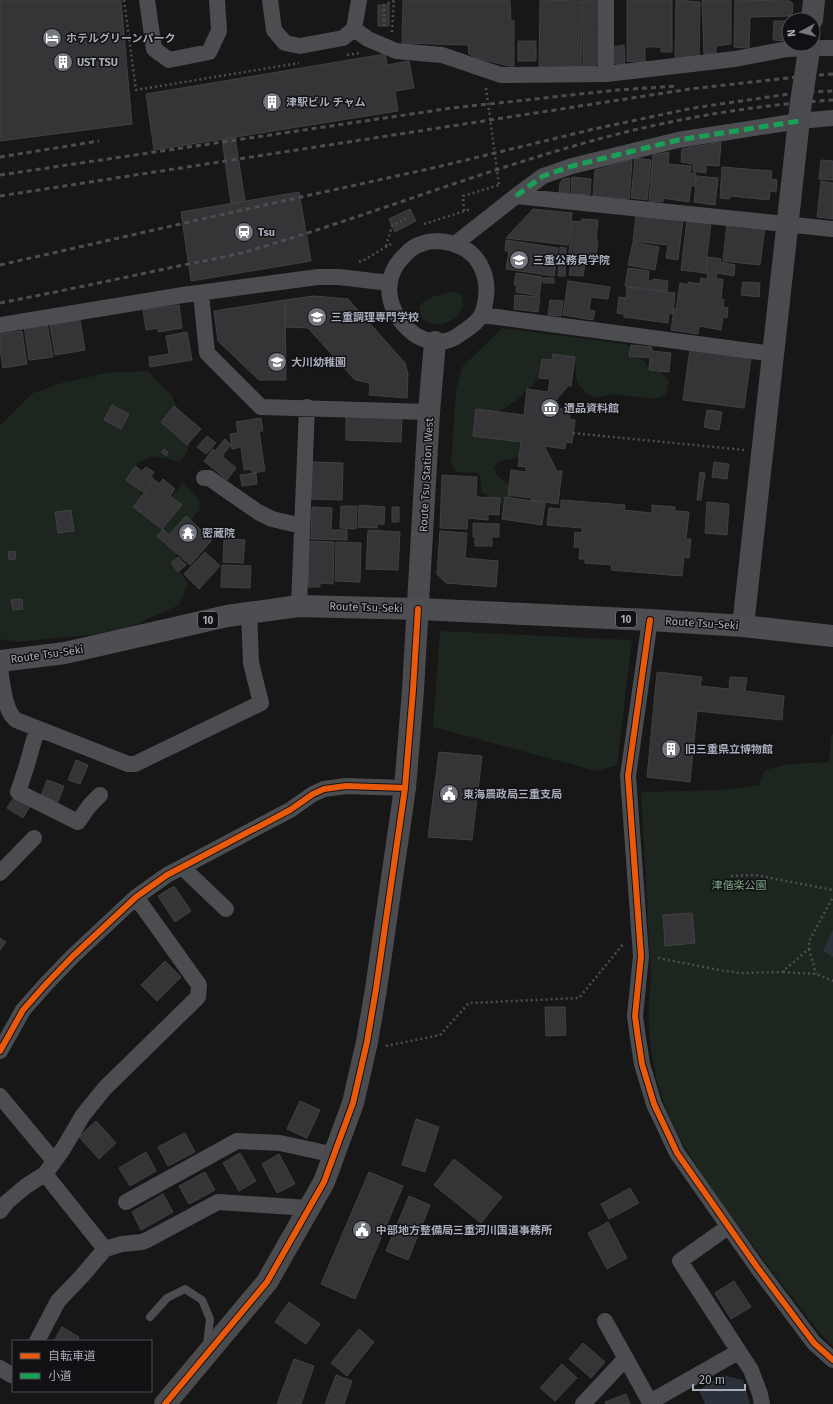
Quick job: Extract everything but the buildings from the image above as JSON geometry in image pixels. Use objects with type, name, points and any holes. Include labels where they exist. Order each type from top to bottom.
[{"type":"main road","name":"Route Tsu-Seki","points":[[0,661],[65,653],[227,616],[299,606],[418,609],[650,620],[743,626],[833,636]]},
{"type":"street","points":[[147,0],[154,48],[169,60],[209,52],[219,31],[217,0]]},
{"type":"street","points":[[270,0],[274,30],[285,43],[300,46],[343,38],[354,29],[359,0]]},
{"type":"street","points":[[606,0],[606,74]]},
{"type":"street","points":[[813,12],[814,0]]},
{"type":"street","points":[[354,29],[368,39],[396,51],[442,55],[501,75],[606,74],[735,59],[781,50]]},
{"type":"street","points":[[821,47],[833,48]]},
{"type":"street","points":[[743,626],[799,121],[808,52]]},
{"type":"street","points":[[455,244],[543,176],[572,166],[678,140],[799,121],[833,118]]},
{"type":"street","points":[[516,196],[788,223],[833,229]]},
{"type":"street","points":[[439,241],[455,244],[469,252],[480,264],[486,280],[487,297],[482,315],[473,326],[449,341],[435,342],[423,339],[411,332],[399,321],[392,307],[389,291],[390,283],[391,275],[398,261],[409,250],[424,243],[439,241]]},
{"type":"street","points":[[0,325],[183,295],[201,294],[318,277],[339,277],[390,283]]},
{"type":"street","points":[[201,294],[207,353],[261,406],[430,412]]},
{"type":"street","points":[[482,315],[774,354]]},
{"type":"street","name":"Route Tsu Station West","points":[[165,1404],[267,1282],[324,1182],[353,1103],[365,1050],[376,989],[405,788],[413,690],[435,342]]},
{"type":"street","points":[[299,606],[307,407]]},
{"type":"street","points":[[204,478],[209,478],[258,512],[272,519],[302,526]]},
{"type":"street","points":[[0,667],[4,697],[11,716],[16,720],[128,764],[134,764],[261,703],[251,663],[249,612]]},
{"type":"street","points":[[650,620],[628,776],[641,956],[635,1016],[642,1064],[654,1104],[676,1153],[728,1227],[814,1343],[833,1360]]},
{"type":"street","points":[[37,729],[18,792],[78,822],[90,805],[100,795]]},
{"type":"street","points":[[0,1051],[23,1010],[46,984],[73,956],[136,897],[167,875],[290,810],[313,794],[324,789],[346,786],[405,788]]},
{"type":"street","points":[[0,874],[34,838]]},
{"type":"street","points":[[182,867],[226,909]]},
{"type":"street","points":[[0,1211],[7,1202],[49,1167],[63,1149],[83,1115],[105,1088],[198,997],[199,985],[136,897]]},
{"type":"street","points":[[0,1096],[105,1249]]},
{"type":"street","points":[[126,1202],[237,1141],[280,1143],[335,1155]]},
{"type":"street","points":[[38,1340],[58,1301],[105,1249],[122,1244],[147,1240],[218,1202],[309,1208]]},
{"type":"street","points":[[728,1227],[680,1260],[751,1370],[762,1404]]},
{"type":"street","points":[[605,1321],[650,1403],[738,1352]]},
{"type":"street","points":[[583,1404],[626,1358]]},
{"type":"street","points":[[0,1368],[12,1375]]},
{"type":"lane","points":[[150,1317],[167,1298],[185,1289],[202,1300],[210,1319],[206,1354]]},
{"type":"path","points":[[124,0],[136,90],[307,62]]},
{"type":"path","points":[[384,26],[384,5],[394,0]]},
{"type":"path","points":[[344,56],[375,51],[391,35],[394,0]]},
{"type":"path","points":[[464,211],[464,196],[499,185],[486,88]]},
{"type":"path","points":[[421,226],[431,221],[476,207]]},
{"type":"path","points":[[386,246],[392,226],[407,218]]},
{"type":"path","points":[[353,264],[364,260],[396,241]]},
{"type":"path","points":[[573,433],[762,452]]},
{"type":"path","points":[[731,876],[755,875],[833,890]]},
{"type":"path","points":[[816,974],[809,949],[809,941],[833,897]]},
{"type":"path","points":[[365,1050],[440,1035],[469,1003],[579,998],[639,924]]},
{"type":"path","points":[[782,972],[809,949]]},
{"type":"path","points":[[641,956],[741,973],[782,972],[816,974],[833,981]]},
{"type":"green space","points":[[452,292],[459,293],[463,301],[462,309],[458,315],[452,320],[436,324],[428,323],[421,318],[419,307],[425,301],[434,296]]},
{"type":"green space","points":[[502,328],[625,344],[634,348],[648,367],[658,369],[669,381],[666,394],[656,399],[612,394],[595,398],[584,391],[577,381],[575,363],[572,360],[552,359],[546,363],[534,384],[518,399],[499,412],[506,436],[522,444],[521,457],[500,461],[494,468],[498,477],[507,482],[513,496],[512,504],[505,507],[481,492],[481,478],[477,473],[457,472],[451,463],[456,389],[462,367]]},
{"type":"green space","points":[[148,371],[171,395],[190,433],[188,451],[180,462],[152,457],[146,458],[136,466],[137,483],[146,507],[160,511],[183,483],[199,500],[200,509],[176,540],[176,566],[188,584],[179,605],[119,632],[16,642],[0,639],[0,426],[33,393],[62,383],[111,372]]},
{"type":"green space","points":[[440,631],[632,640],[617,765],[596,771],[433,727]]},
{"type":"green space","name":"津偕楽公園","points":[[833,734],[833,1346],[817,1329],[775,1275],[711,1188],[685,1147],[674,1127],[666,1107],[654,1065],[649,1022],[651,978],[641,792],[722,790],[759,785],[765,770],[790,764],[829,762],[831,736]]},
{"type":"shaded area","points":[[833,930],[833,957],[823,951]]},
{"type":"shaded area","points":[[722,1375],[743,1380],[750,1404],[705,1404],[699,1390]]},
{"type":"railway","points":[[0,196],[690,89],[833,74]]},
{"type":"railway","points":[[0,175],[452,108],[617,90],[678,86]]},
{"type":"railway","points":[[0,265],[433,168],[594,129],[693,108],[803,92],[833,91]]},
{"type":"railway","points":[[0,303],[249,251],[336,224],[508,166],[624,132],[683,119],[743,109],[833,100]]},
{"type":"railway","points":[[0,157],[99,141]]},
{"type":"marked path","points":[[516,196],[543,176],[572,166],[678,140],[799,121]]},
{"type":"cycle path","points":[[165,1404],[267,1282],[324,1182],[353,1103],[367,1042],[376,989],[405,788],[418,609]]},
{"type":"cycle path","points":[[650,620],[628,776],[641,956],[635,1016],[642,1064],[654,1104],[677,1153],[757,1267],[814,1343],[833,1360]]},
{"type":"cycle path","points":[[0,1051],[23,1010],[46,984],[73,956],[136,897],[167,875],[290,810],[313,794],[324,789],[346,786],[405,788]]},
{"type":"place","name":"ホテルグリーンパーク","points":[[52,38]]},
{"type":"place","name":"UST TSU","points":[[63,62]]},
{"type":"place","name":"津駅ビル チャム","points":[[272,102]]},
{"type":"place","name":"Tsu","points":[[244,232]]},
{"type":"place","name":"三重公務員学院","points":[[519,260]]},
{"type":"place","name":"三重調理専門学校","points":[[317,317]]},
{"type":"place","name":"大川幼稚園","points":[[277,362]]},
{"type":"place","name":"遺品資料館","points":[[550,408]]},
{"type":"place","name":"密蔵院","points":[[188,533]]},
{"type":"place","name":"旧三重県立博物館","points":[[671,749]]},
{"type":"place","name":"東海農政局三重支局","points":[[449,794]]},
{"type":"place","name":"中部地方整備局三重河川国道事務所","points":[[362,1230]]}]
